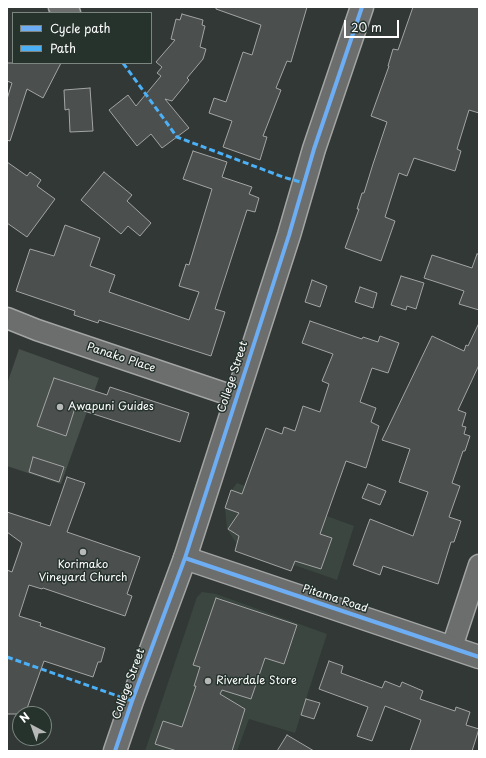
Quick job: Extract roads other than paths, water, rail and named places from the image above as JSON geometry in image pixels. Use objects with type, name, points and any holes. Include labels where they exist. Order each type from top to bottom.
[{"type":"main road","name":"College Street","points":[[115,751],[185,558],[289,235],[314,149],[362,7]]},
{"type":"main road","name":"Pitama Road","points":[[185,558],[479,657]]},
{"type":"street","points":[[59,7],[68,12]]},
{"type":"street","name":"Panako Place","points":[[7,318],[37,330],[236,396]]},
{"type":"street","points":[[452,647],[479,565]]},
{"type":"place","name":"Awapuni Guides","points":[[60,407]]},
{"type":"place","name":"Korimako Vineyard Church","points":[[83,552]]},
{"type":"place","name":"Riverdale Store","points":[[208,681]]}]
